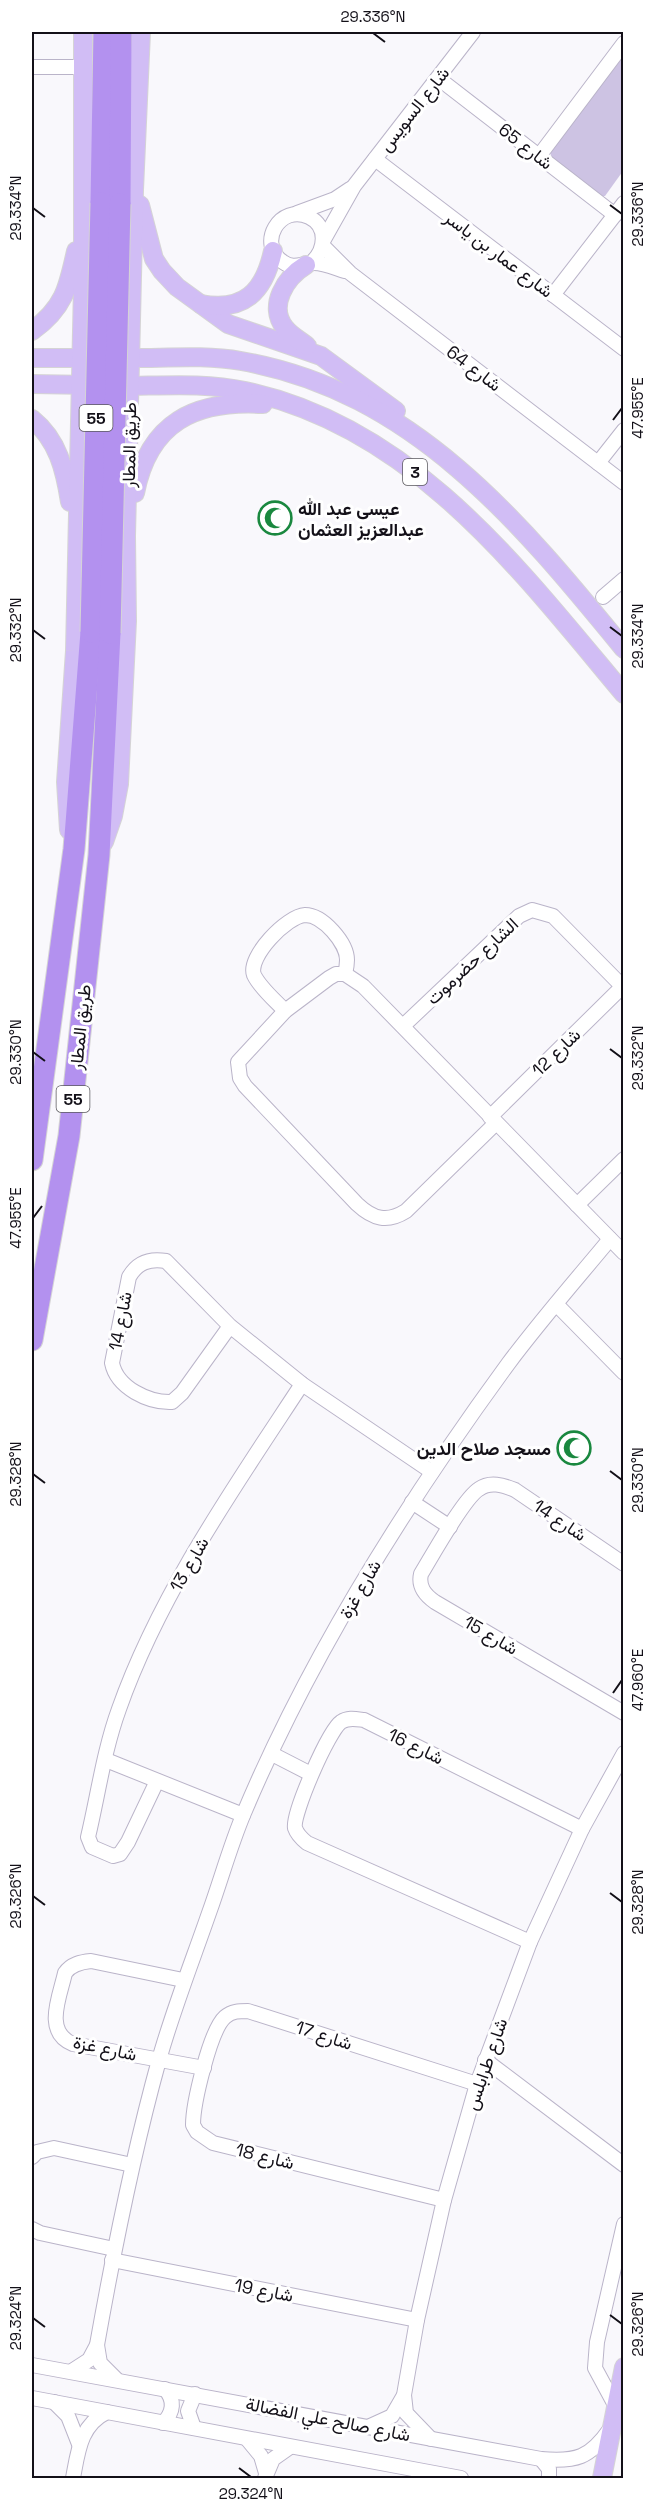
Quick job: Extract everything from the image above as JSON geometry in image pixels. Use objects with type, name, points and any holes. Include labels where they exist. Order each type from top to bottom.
[{"type":"highway","name":"طريق المطار","points":[[104,32],[110,203]]},
{"type":"highway","name":"طريق المطار","points":[[32,1340],[69,1136],[99,855],[100,632],[110,203],[121,32]]},
{"type":"highway","name":"طريق المطار","points":[[32,1160],[36,1101],[74,849],[100,632]]},
{"type":"main road","name":"طريق المطار","points":[[83,32],[82,67],[110,203],[132,294],[126,536],[127,621],[118,784],[112,816],[99,855]]},
{"type":"main road","name":"طريق المطار","points":[[74,849],[67,817],[66,782],[75,651],[83,286],[110,203],[141,32]]},
{"type":"main road","points":[[32,331],[48,319],[60,304],[110,203],[177,287],[197,303],[228,324],[321,356]]},
{"type":"main road","points":[[197,303],[224,307],[241,303],[261,284],[269,268],[273,251]]},
{"type":"main road","points":[[309,264],[292,274],[285,284],[279,302],[282,323],[291,334],[404,417],[434,448]]},
{"type":"main road","points":[[83,286],[88,294],[105,303],[115,303],[132,294]]},
{"type":"main road","name":"3","points":[[32,358],[231,360],[306,378],[360,401],[434,448],[510,518],[558,569],[624,650]]},
{"type":"main road","name":"3","points":[[32,384],[130,386],[195,384],[246,391],[333,422],[379,447],[432,484],[480,528],[547,601],[624,694]]},
{"type":"main road","name":"3","points":[[126,536],[138,475],[147,454],[158,438],[175,422],[197,410],[215,404],[293,406]]},
{"type":"main road","points":[[32,419],[41,427],[56,448],[66,476],[78,553]]},
{"type":"main road","points":[[80,449],[90,434],[108,430],[117,433],[129,446]]},
{"type":"main road","points":[[547,601],[554,593],[563,594],[624,665]]},
{"type":"main road","points":[[602,2478],[624,2367]]},
{"type":"street","name":"شارع السويس","points":[[323,244],[354,186],[473,32]]},
{"type":"street","points":[[539,156],[624,43]]},
{"type":"street","points":[[32,67],[82,67]]},
{"type":"street","name":"شارع 65","points":[[438,78],[615,215]]},
{"type":"street","name":"شارع عمار بن ياسر","points":[[375,159],[623,348]]},
{"type":"street","name":"شارع السويس","points":[[291,214],[335,199],[354,186]]},
{"type":"street","points":[[553,295],[624,203]]},
{"type":"street","points":[[291,214],[301,214],[314,220],[320,228],[323,244],[319,255],[309,264],[287,264],[273,251],[272,231],[281,219],[291,214]]},
{"type":"street","name":"شارع 64","points":[[323,244],[350,273],[624,483]]},
{"type":"street","name":"شارع 64","points":[[309,264],[350,273]]},
{"type":"street","points":[[598,463],[624,430]]},
{"type":"street","points":[[603,597],[624,579]]},
{"type":"street","name":"الشارع حضرموت","points":[[403,1026],[519,916],[532,910],[552,916],[623,988]]},
{"type":"street","points":[[345,974],[347,960],[339,940],[326,926],[312,916],[303,915],[294,918],[280,929],[265,945],[254,964],[255,977],[285,1011],[336,974],[345,974],[363,986],[624,1253]]},
{"type":"street","name":"شارع 12","points":[[285,1011],[241,1058],[238,1069],[240,1078],[357,1204],[374,1217],[385,1219],[395,1218],[406,1211],[623,988]]},
{"type":"street","points":[[577,1204],[624,1159]]},
{"type":"street","name":"شارع غزة","points":[[97,2345],[132,2165],[159,2059],[183,1980],[243,1815],[317,1664],[373,1564],[412,1502],[509,1363],[610,1239]]},
{"type":"street","name":"شارع 14","points":[[230,1326],[182,1393],[172,1402],[160,1403],[147,1398],[124,1384],[113,1371],[112,1363],[129,1278],[133,1270],[144,1262],[166,1261],[230,1326],[302,1384],[432,1472]]},
{"type":"street","points":[[556,1304],[624,1373]]},
{"type":"street","name":"شارع 13","points":[[157,1781],[120,1854],[113,1856],[92,1846],[88,1837],[119,1709],[153,1628],[177,1583],[247,1467],[302,1384]]},
{"type":"street","name":"شارع 14","points":[[450,1527],[478,1489],[486,1485],[504,1486],[515,1490],[624,1564]]},
{"type":"street","points":[[412,1502],[450,1527]]},
{"type":"street","name":"شارع 15","points":[[450,1527],[421,1574],[421,1586],[428,1596],[624,1713]]},
{"type":"street","name":"شارع 16","points":[[311,1774],[341,1722],[347,1719],[364,1720],[582,1829]]},
{"type":"street","name":"شارع طرابلس","points":[[366,2427],[392,2416],[404,2395],[417,2319],[444,2200],[485,2060],[530,1942],[582,1829],[619,1774],[624,1753]]},
{"type":"street","points":[[272,1754],[311,1774],[295,1819],[298,1833],[307,1843],[530,1942]]},
{"type":"street","points":[[106,1760],[243,1815]]},
{"type":"street","name":"شارع غزة","points":[[159,2059],[67,2041],[61,2036],[55,2020],[65,1973],[74,1965],[91,1961],[183,1980]]},
{"type":"street","name":"شارع 17","points":[[204,2068],[219,2024],[236,2011],[248,2011],[477,2084]]},
{"type":"street","points":[[159,2059],[204,2068]]},
{"type":"street","points":[[485,2060],[624,2165]]},
{"type":"street","name":"شارع 18","points":[[204,2068],[193,2125],[196,2132],[213,2143],[444,2200]]},
{"type":"street","points":[[32,2157],[37,2152],[54,2148],[132,2165]]},
{"type":"street","points":[[615,2405],[595,2368],[597,2342],[624,2224]]},
{"type":"street","points":[[32,2229],[113,2255]]},
{"type":"street","name":"شارع 19","points":[[113,2255],[417,2319]]},
{"type":"street","points":[[72,2371],[89,2360],[97,2345]]},
{"type":"street","points":[[97,2345],[100,2363],[116,2379]]},
{"type":"street","name":"شارع صالح علي الفضالة","points":[[32,2365],[541,2458],[570,2460],[584,2456],[594,2450],[612,2427]]},
{"type":"street","points":[[163,2423],[171,2413],[173,2406],[165,2389]]},
{"type":"street","points":[[194,2428],[188,2411],[195,2394]]},
{"type":"street","points":[[404,2395],[406,2413],[431,2439]]},
{"type":"street","name":"شارع صالح علي الفضالة","points":[[32,2398],[435,2476],[461,2478]]},
{"type":"street","points":[[54,2402],[68,2416],[79,2444]]},
{"type":"street","points":[[73,2478],[79,2444],[91,2423],[107,2412]]},
{"type":"street","points":[[248,2439],[261,2456],[265,2476]]},
{"type":"street","points":[[265,2476],[273,2459],[290,2447]]},
{"type":"street","points":[[541,2458],[549,2469],[549,2478]]},
{"type":"shaded area","points":[[623,57],[623,171],[605,196],[593,196],[551,163],[551,150]]},
{"type":"place","name":"عيسى عبد الله عبدالعزيز العثمان","points":[[275,518]]},
{"type":"place","name":"مسجد صلاح الدين","points":[[574,1448]]}]
